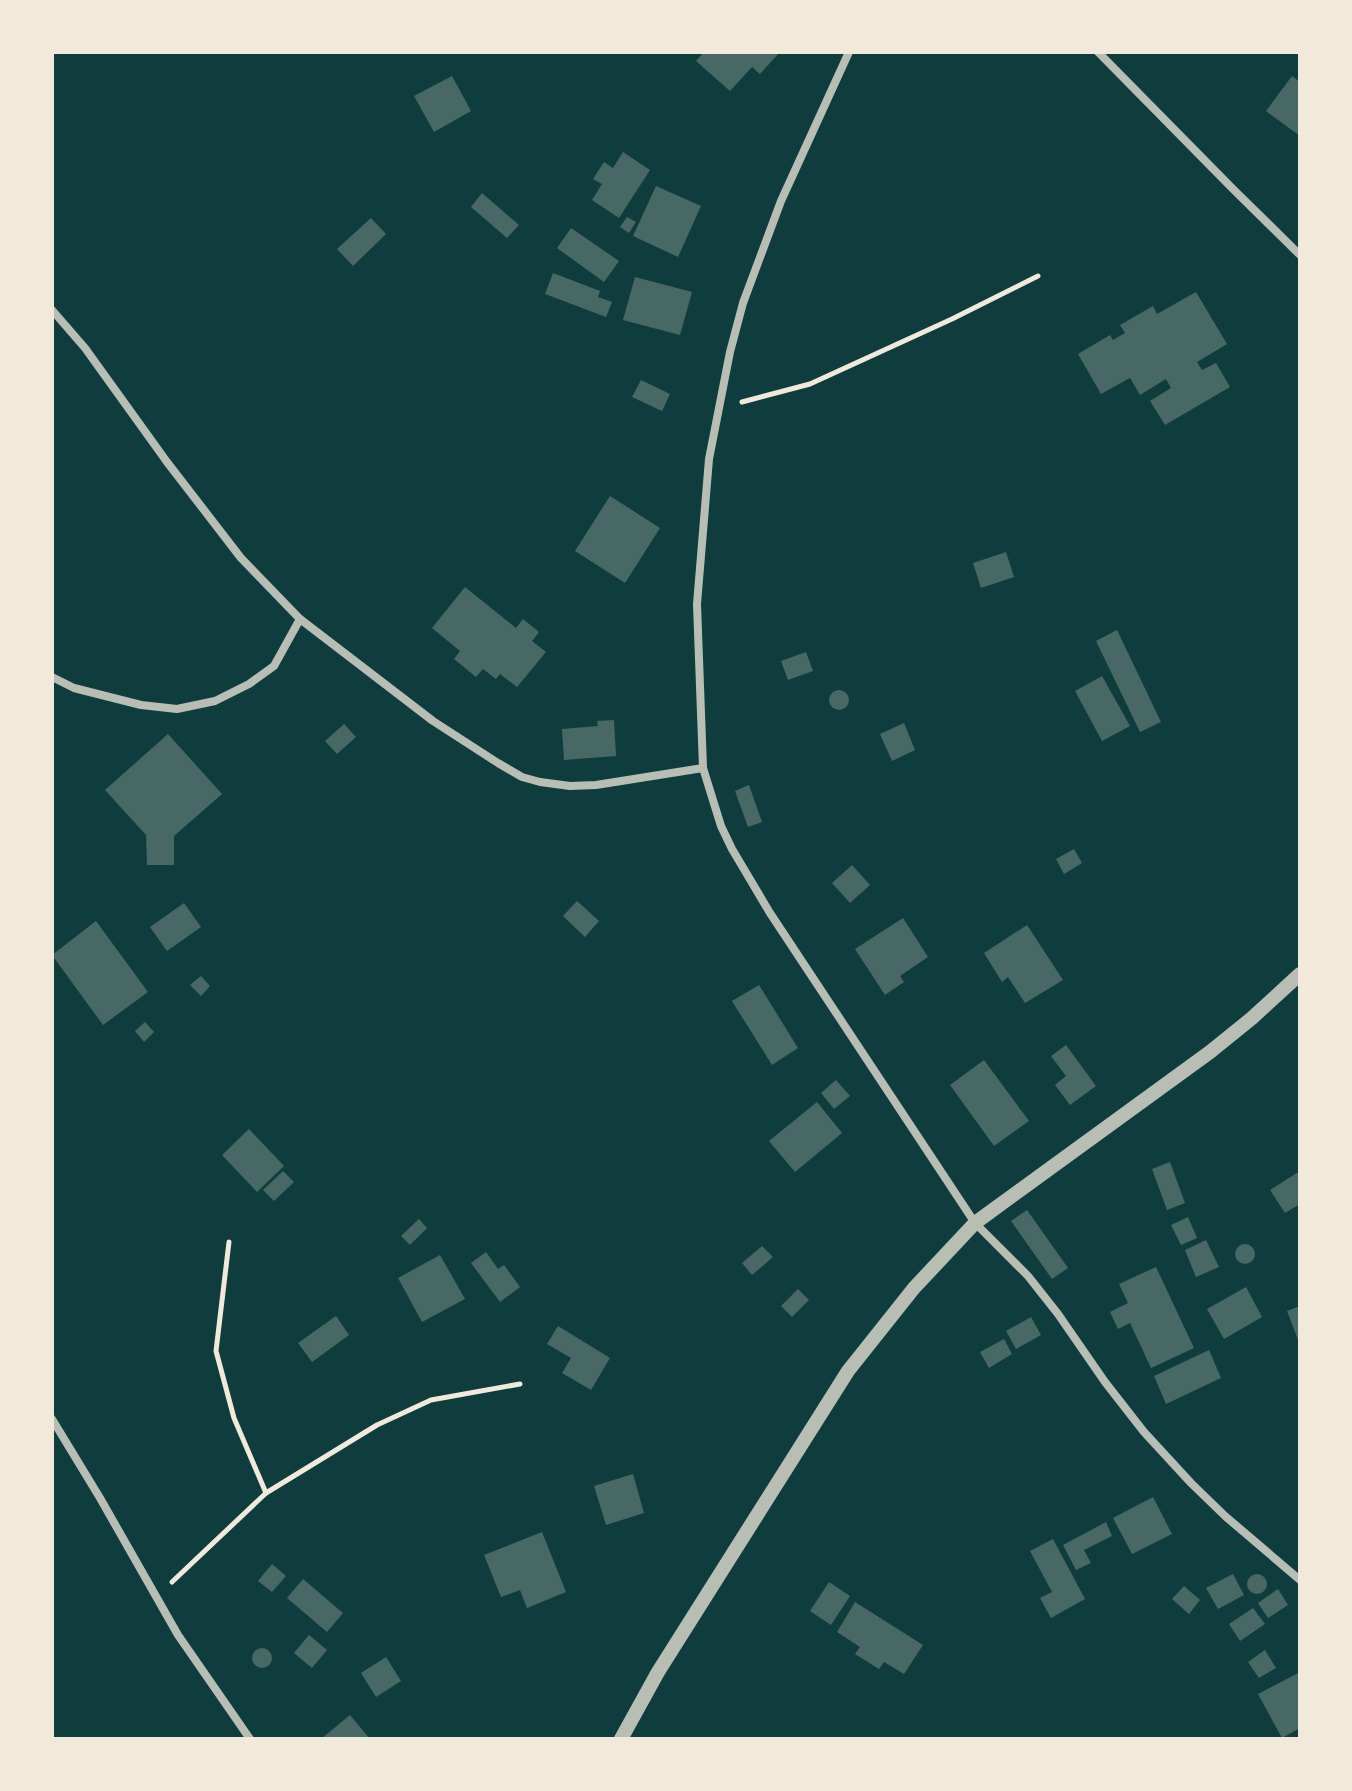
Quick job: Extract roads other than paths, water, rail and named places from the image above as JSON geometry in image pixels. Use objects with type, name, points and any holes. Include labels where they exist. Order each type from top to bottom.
[{"type":"street","points":[[849,52],[760,252],[743,303],[719,406],[709,459],[697,604],[703,768],[721,826],[742,868],[975,1223],[1028,1276],[1105,1382],[1172,1463],[1225,1516],[1300,1580]]},
{"type":"street","points":[[1098,52],[1300,255]]},
{"type":"street","points":[[52,310],[85,348],[241,558],[300,619],[433,721],[522,777],[540,782],[596,785],[703,768]]},
{"type":"street","points":[[52,677],[74,688],[141,705],[177,709],[215,701],[249,684],[274,666],[300,619]]},
{"type":"street","points":[[621,1739],[658,1672],[848,1371],[914,1288],[975,1223],[1210,1052],[1300,974]]},
{"type":"street","points":[[52,1419],[178,1635],[250,1739]]}]
